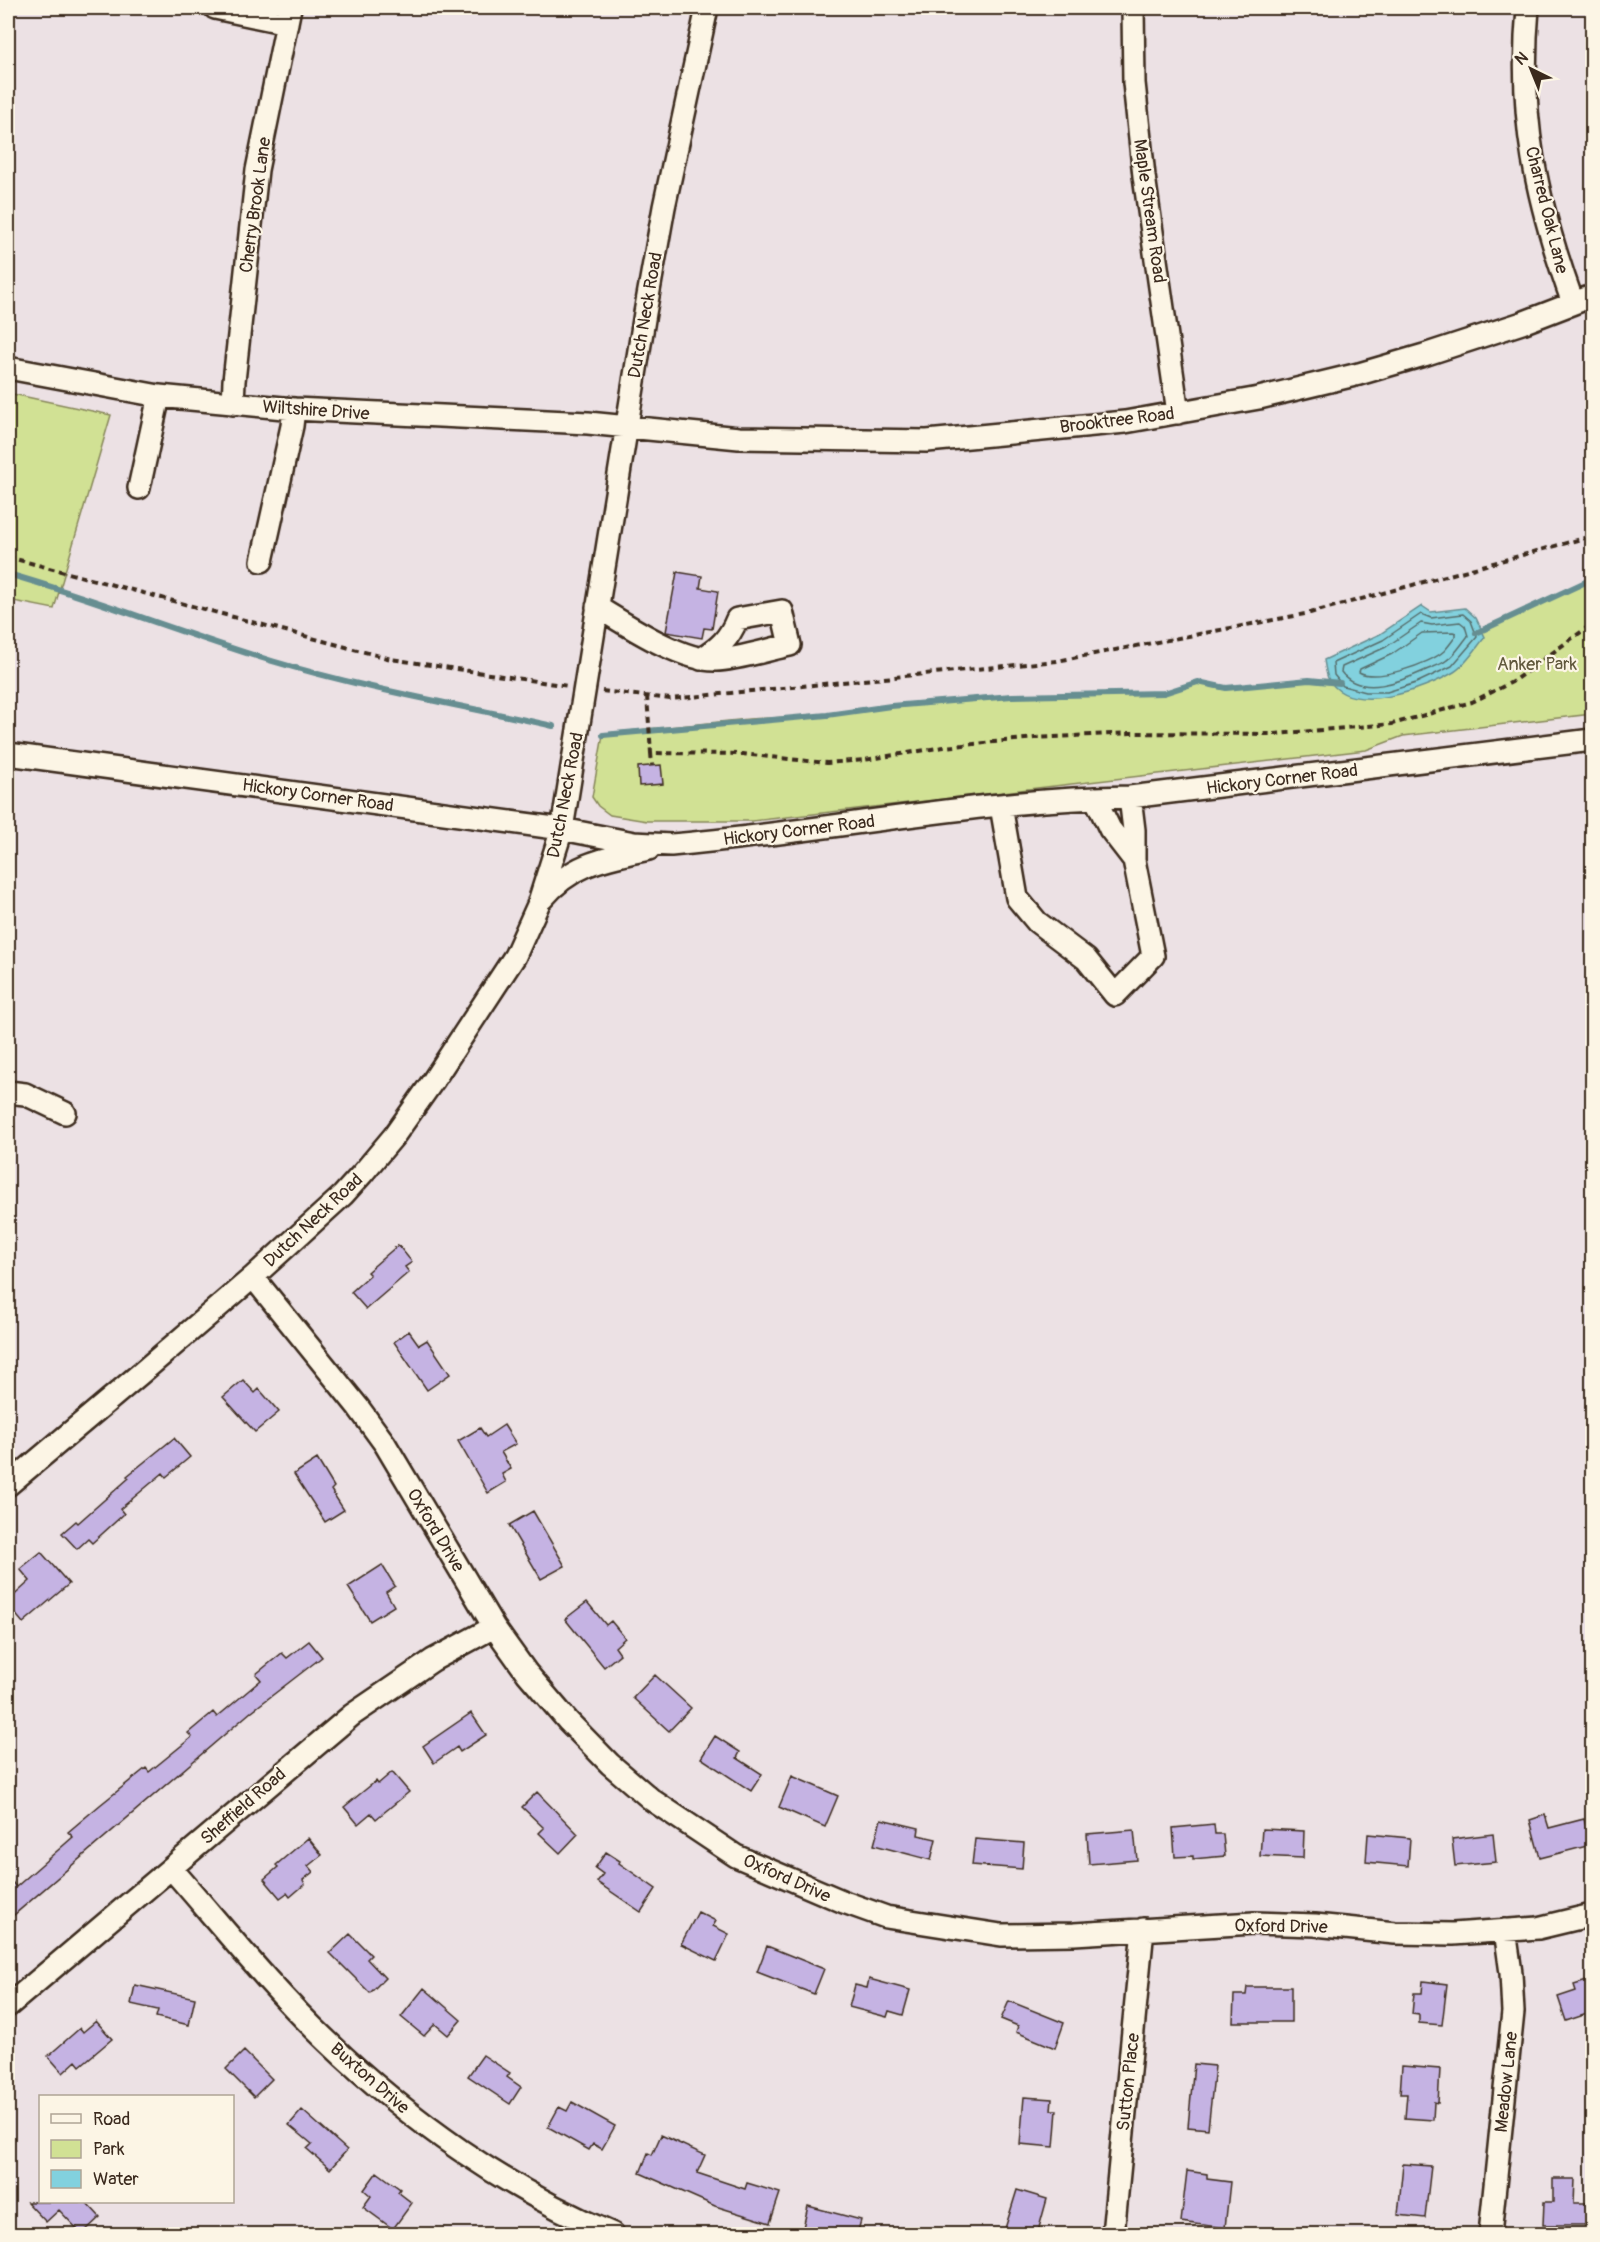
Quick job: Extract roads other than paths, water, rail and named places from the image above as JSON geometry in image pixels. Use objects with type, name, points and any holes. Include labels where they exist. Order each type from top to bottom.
[{"type":"street","points":[[214,8],[289,15]]},
{"type":"street","name":"Dutch Neck Road","points":[[8,1485],[141,1374],[343,1195],[394,1136],[440,1071],[515,956],[538,905],[562,829],[662,219],[707,8]]},
{"type":"street","name":"Maple Stream Road","points":[[1133,8],[1136,106],[1178,413]]},
{"type":"street","name":"Charred Oak Lane","points":[[1528,8],[1524,49],[1524,92],[1529,143],[1553,247],[1583,300]]},
{"type":"street","name":"Cherry Brook Lane","points":[[233,404],[257,170],[289,15]]},
{"type":"street","name":"Brooktree Road","points":[[627,427],[739,438],[927,441],[1125,422],[1259,398],[1359,374],[1424,355],[1583,300]]},
{"type":"street","name":"Wiltshire Drive","points":[[8,368],[159,396],[233,404],[627,427]]},
{"type":"street","points":[[139,488],[159,396]]},
{"type":"street","points":[[262,561],[294,409]]},
{"type":"street","points":[[597,607],[649,637],[701,659]]},
{"type":"street","name":"Hickory Corner Road","points":[[8,754],[562,829],[634,843],[671,844],[1001,806],[1130,797],[1593,740]]},
{"type":"street","points":[[1001,806],[1017,898],[1036,922],[1086,959],[1115,995],[1153,956],[1134,860],[1134,830],[1130,797]]},
{"type":"street","points":[[1095,798],[1110,829],[1134,860]]},
{"type":"street","points":[[538,905],[552,888],[572,872],[587,864],[671,844]]},
{"type":"street","points":[[8,1092],[25,1094],[64,1113]]},
{"type":"street","name":"Oxford Drive","points":[[253,1277],[385,1444],[494,1627],[527,1673],[568,1721],[610,1764],[652,1800],[736,1856],[844,1902],[886,1917],[1001,1935],[1074,1934],[1254,1923],[1315,1925],[1395,1933],[1452,1934],[1538,1928],[1593,1915]]},
{"type":"street","name":"Sheffield Road","points":[[8,2006],[352,1715],[433,1660],[494,1627]]},
{"type":"street","name":"Buxton Drive","points":[[171,1868],[282,1995],[325,2040],[373,2084],[422,2123],[481,2164],[525,2190],[613,2235]]},
{"type":"street","name":"Sutton Place","points":[[1113,2235],[1143,1929]]},
{"type":"street","name":"Meadow Lane","points":[[1490,2235],[1513,2012],[1505,1930]]},
{"type":"water","points":[[1422,606],[1431,612],[1465,608],[1476,618],[1485,637],[1463,665],[1425,686],[1388,696],[1370,698],[1353,696],[1338,690],[1328,678],[1324,660],[1380,634]]},
{"type":"waterway","points":[[8,574],[74,594],[239,651],[307,671],[553,726]]},
{"type":"waterway","points":[[1476,633],[1592,579]]},
{"type":"waterway","points":[[603,735],[1012,696],[1164,693],[1198,682],[1226,688],[1309,680],[1340,683]]},
{"type":"park label","name":"Anker Park","points":[[1537,664]]}]
